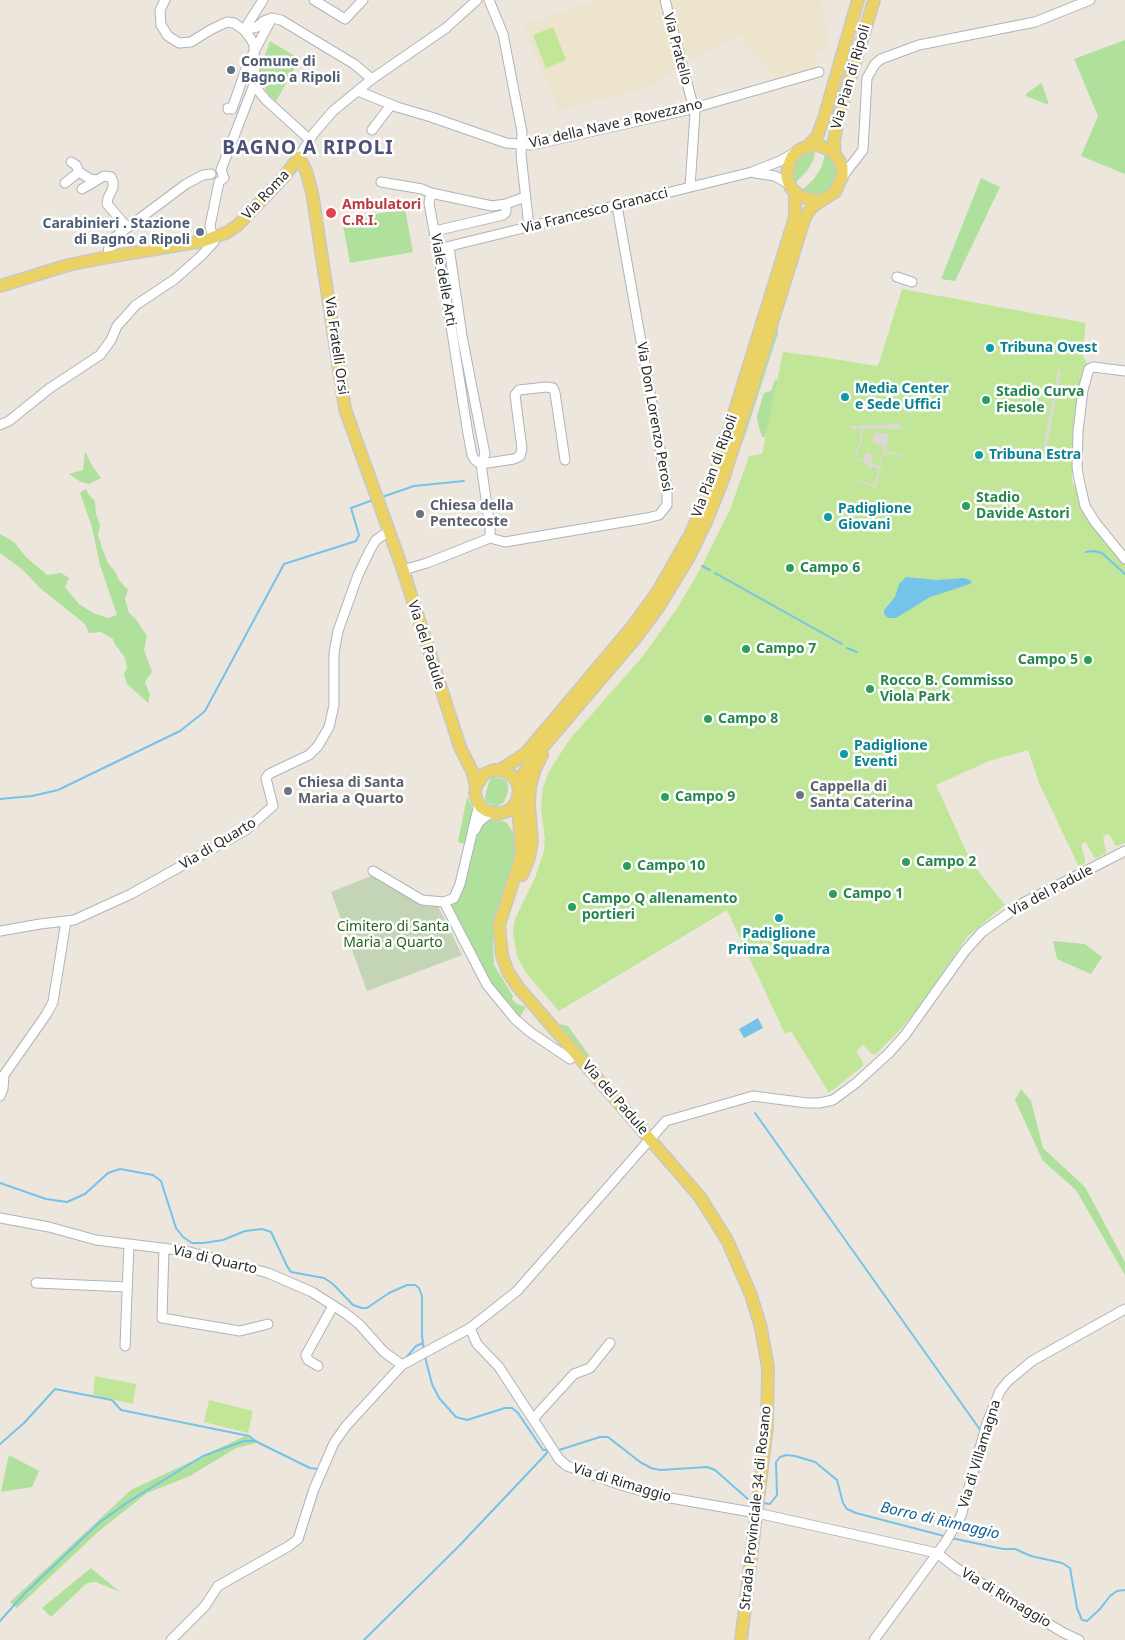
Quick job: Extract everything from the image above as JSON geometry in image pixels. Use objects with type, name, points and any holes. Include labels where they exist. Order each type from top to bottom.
[{"type":"main road","name":"Via Pian di Ripoli","points":[[500,770],[525,754],[632,627],[658,591],[690,535],[718,465],[796,217],[796,205],[787,177],[788,167],[792,157],[817,137],[858,0]]},
{"type":"main road","name":"Via Pian di Ripoli","points":[[518,786],[531,761],[658,608],[689,557],[707,520],[724,477],[805,217],[812,207],[835,192],[842,177],[842,166],[836,155],[834,141],[838,119],[874,0]]},
{"type":"main road","name":"Via Pian di Ripoli","points":[[804,148],[823,146],[836,155]]},
{"type":"main road","name":"Via Roma","points":[[0,286],[52,270],[108,257],[197,242],[226,233],[238,225],[283,178],[298,156]]},
{"type":"main road","name":"Via Fratelli Orsi","points":[[298,156],[306,171],[312,192],[345,409],[389,531]]},
{"type":"main road","points":[[792,188],[804,198],[821,200]]},
{"type":"main road","name":"Via del Padule","points":[[389,531],[460,747],[476,786],[478,804]]},
{"type":"main road","name":"Via Pian di Ripoli","points":[[509,895],[529,858],[532,842],[528,804],[530,786],[535,769],[552,737]]},
{"type":"main road","points":[[466,758],[487,772]]},
{"type":"main road","points":[[476,786],[487,772],[500,770],[512,775],[518,786]]},
{"type":"main road","name":"Via del Padule","points":[[518,786],[517,801],[521,857],[500,920],[499,932],[502,956],[510,976],[650,1138]]},
{"type":"main road","name":"Via del Padule","points":[[495,813],[510,810],[517,801]]},
{"type":"main road","points":[[478,804],[511,822],[520,833]]},
{"type":"main road","name":"Strada Provinciale 34 di Rosano","points":[[650,1138],[700,1197],[720,1228],[746,1281],[759,1318],[767,1362],[767,1426],[741,1640]]},
{"type":"street","points":[[165,0],[160,10],[161,25],[168,36],[179,43],[191,42],[227,22],[234,23],[244,30],[253,42],[255,51],[255,82],[257,89],[266,100],[310,140]]},
{"type":"street","points":[[244,30],[263,0]]},
{"type":"street","points":[[314,0],[345,19],[363,0]]},
{"type":"street","name":"Via Roma","points":[[298,156],[327,118],[358,90],[446,28],[476,0]]},
{"type":"street","points":[[489,0],[505,42],[522,132],[521,155],[529,227]]},
{"type":"street","name":"Via Pratello","points":[[664,0],[696,120],[690,187]]},
{"type":"street","points":[[842,177],[861,154],[867,78],[875,64],[881,59],[919,45],[1035,22],[1090,0]]},
{"type":"street","points":[[244,30],[258,27],[264,21],[272,18],[281,20],[354,64],[372,79]]},
{"type":"street","points":[[228,109],[232,109],[248,63],[272,18]]},
{"type":"street","name":"Via della Nave a Rovezzano","points":[[358,90],[391,104],[506,143],[522,146],[694,107],[819,72]]},
{"type":"street","points":[[0,426],[50,388],[100,355],[115,331],[136,304],[174,279],[202,256],[214,242],[210,226],[219,182],[224,178],[221,170],[255,82]]},
{"type":"street","points":[[372,130],[391,104]]},
{"type":"street","name":"Via Francesco Granacci","points":[[438,250],[752,172],[780,161],[804,148]]},
{"type":"street","points":[[836,155],[846,161],[857,160]]},
{"type":"street","points":[[71,162],[76,165],[79,172],[90,179],[96,180]]},
{"type":"street","points":[[108,257],[109,246],[112,240],[127,227],[186,184],[211,174],[215,170],[221,170]]},
{"type":"street","points":[[65,182],[79,172]]},
{"type":"street","name":"Via Francesco Granacci","points":[[752,172],[775,176],[792,188]]},
{"type":"street","points":[[211,174],[212,180],[219,182]]},
{"type":"street","points":[[82,189],[104,176],[111,177],[113,188],[107,204],[127,227]]},
{"type":"street","points":[[381,182],[422,189],[431,193],[488,205],[506,204],[525,197]]},
{"type":"street","name":"Viale delle Arti","points":[[431,193],[428,203],[485,454],[481,464],[490,538]]},
{"type":"street","points":[[435,231],[503,215],[506,212],[506,204]]},
{"type":"street","name":"Via Don Lorenzo Perosi","points":[[490,538],[505,542],[647,518],[659,515],[667,505],[667,488],[617,206]]},
{"type":"street","name":"Viale delle Arti","points":[[449,247],[472,456],[481,464]]},
{"type":"street","points":[[897,277],[910,287]]},
{"type":"street","points":[[1125,371],[1093,367],[1089,369],[1083,390],[1078,431],[1077,467],[1078,480],[1085,506],[1095,522],[1125,559]]},
{"type":"street","points":[[481,464],[514,459],[520,456],[522,449],[515,395],[519,390],[546,387],[553,388],[555,393],[565,460]]},
{"type":"street","name":"Via di Quarto","points":[[66,921],[74,920],[132,894],[246,830],[273,806],[266,778],[269,774],[309,755],[318,746],[329,727],[334,705],[334,653],[338,631],[366,558],[376,540],[389,531]]},
{"type":"street","points":[[403,570],[427,563],[490,538]]},
{"type":"street","name":"Via del Padule","points":[[478,804],[456,895],[450,901],[443,902],[487,985],[515,1019],[530,1032],[570,1059]]},
{"type":"street","name":"Via del Padule","points":[[470,842],[478,824],[495,813]]},
{"type":"street","name":"Via del Padule","points":[[650,1138],[670,1118],[748,1096],[819,1103],[833,1100],[856,1083],[890,1053],[965,951],[982,932],[1023,903],[1125,851]]},
{"type":"street","points":[[373,870],[422,900],[443,902]]},
{"type":"street","points":[[0,931],[66,921],[53,1002],[7,1070],[0,1096]]},
{"type":"street","points":[[171,1640],[205,1606],[218,1586],[298,1539],[314,1489],[334,1442],[346,1426],[402,1366],[416,1356],[470,1328],[517,1291],[650,1138]]},
{"type":"street","name":"Via di Quarto","points":[[0,1218],[96,1240],[186,1251],[268,1273],[312,1292],[359,1324],[384,1352],[402,1366]]},
{"type":"street","points":[[125,1346],[129,1244]]},
{"type":"street","points":[[164,1248],[162,1318],[240,1331],[268,1324]]},
{"type":"street","points":[[36,1283],[128,1287]]},
{"type":"street","points":[[318,1366],[308,1360],[306,1355],[333,1306]]},
{"type":"street","name":"Via di Villamagna","points":[[874,1640],[945,1543],[961,1516],[987,1423],[1000,1391],[1008,1381],[1032,1362],[1125,1308]]},
{"type":"street","name":"Via di Rimaggio","points":[[470,1328],[477,1344],[499,1366],[559,1459],[567,1466],[580,1472],[659,1496],[757,1511],[937,1553],[956,1568],[1079,1640]]},
{"type":"street","points":[[534,1419],[574,1374],[590,1368],[610,1343]]},
{"type":"shaded area","points":[[593,0],[821,0],[828,45],[815,56],[816,68],[776,79],[738,35],[685,62],[654,85],[559,111],[523,25],[590,3]]},
{"type":"shaded area","points":[[1058,370],[1061,370],[1046,451],[1043,450]]},
{"type":"shaded area","points":[[900,424],[902,429],[863,429],[862,441],[856,458],[863,460],[866,452],[874,455],[871,463],[879,466],[884,447],[872,442],[874,433],[889,433],[886,451],[904,454],[904,456],[884,453],[876,488],[854,480],[874,485],[879,469],[872,466],[871,469],[866,467],[867,464],[854,457],[860,442],[861,429],[851,429],[849,426]]},
{"type":"green space","points":[[553,27],[566,60],[546,68],[533,35]]},
{"type":"green space","points":[[1125,40],[1125,174],[1081,156],[1098,116],[1074,59]]},
{"type":"green space","points":[[270,41],[300,59],[276,101],[262,84],[259,71]]},
{"type":"green space","points":[[1041,83],[1049,105],[1026,96],[1026,94]]},
{"type":"green space","points":[[815,150],[814,158],[808,170],[794,184],[792,176],[793,165],[799,156]]},
{"type":"green space","points":[[825,154],[833,160],[837,170],[837,176],[830,189],[817,196],[801,191],[814,179],[822,166]]},
{"type":"green space","points":[[981,178],[1000,187],[955,281],[941,279]]},
{"type":"green space","points":[[405,209],[413,252],[350,263],[343,225],[346,228],[365,226],[364,216]]},
{"type":"green space","name":"Rocco B. Commisso Viola Park","points":[[902,289],[1086,323],[1082,354],[1088,365],[1072,481],[1095,528],[1125,564],[1125,843],[1116,846],[1109,834],[1103,836],[1106,851],[1105,854],[1096,858],[1086,842],[1081,844],[1085,863],[1079,867],[1039,783],[1028,750],[989,761],[936,785],[971,862],[1005,905],[967,937],[919,1007],[876,1054],[872,1054],[863,1045],[856,1051],[863,1062],[863,1066],[829,1093],[791,1031],[785,1034],[727,910],[559,1011],[526,973],[517,956],[513,932],[515,919],[535,878],[544,851],[545,839],[541,808],[543,787],[549,771],[570,739],[643,656],[678,607],[702,566],[730,510],[749,456],[762,454],[783,352],[877,366]]},
{"type":"green space","points":[[777,320],[778,333],[744,439],[734,457]]},
{"type":"green space","points":[[775,380],[781,381],[765,437],[762,437],[757,416],[764,393],[771,391]]},
{"type":"green space","points":[[85,451],[101,478],[89,484],[81,482],[69,474],[83,470]]},
{"type":"green space","points":[[86,489],[95,501],[96,514],[100,525],[98,535],[108,563],[128,590],[125,599],[129,613],[135,618],[147,636],[144,650],[152,672],[145,682],[150,695],[148,703],[127,684],[124,674],[127,668],[125,658],[113,639],[101,632],[89,633],[85,624],[40,588],[22,569],[0,553],[0,534],[14,542],[27,558],[47,575],[61,573],[69,578],[65,587],[79,604],[93,613],[108,618],[117,615],[100,565],[92,527],[80,493]]},
{"type":"green space","points":[[496,777],[507,781],[508,786],[504,802],[497,807],[486,802],[485,797],[489,782],[492,778]]},
{"type":"green space","points":[[467,797],[473,809],[465,844],[458,842]]},
{"type":"green space","points":[[486,821],[507,823],[514,834],[516,846],[516,856],[495,916],[493,942],[494,965],[513,996],[512,999],[517,1004],[526,1007],[519,1018],[490,983],[448,906],[453,903],[463,887],[479,828]]},
{"type":"green space","name":"Cimitero di Santa Maria a Quarto","points":[[376,874],[437,904],[462,955],[367,991],[331,892]]},
{"type":"green space","points":[[1053,941],[1085,944],[1102,957],[1091,974],[1057,959]]},
{"type":"green space","points":[[560,1024],[568,1026],[591,1058],[594,1067],[558,1026]]},
{"type":"green space","points":[[1021,1089],[1031,1101],[1043,1148],[1085,1187],[1125,1262],[1125,1275],[1076,1190],[1043,1161],[1015,1100]]},
{"type":"green space","points":[[95,1376],[136,1384],[133,1404],[93,1395]]},
{"type":"green space","points":[[209,1400],[253,1411],[248,1433],[204,1422]]},
{"type":"green space","points":[[245,1436],[261,1442],[236,1448],[190,1476],[147,1493],[98,1532],[17,1608],[10,1602],[131,1490]]},
{"type":"green space","points":[[9,1455],[39,1471],[32,1487],[1,1492]]},
{"type":"green space","points":[[91,1568],[120,1592],[96,1582],[87,1583],[51,1617],[42,1608]]},
{"type":"water","points":[[906,577],[937,580],[964,578],[972,581],[970,584],[930,597],[896,618],[888,618],[884,614],[884,610],[895,597],[899,584]]},
{"type":"water","points":[[758,1018],[763,1028],[744,1038],[739,1029]]},
{"type":"waterway","points":[[382,497],[414,486],[464,481]]},
{"type":"waterway","points":[[0,799],[32,796],[58,790],[180,731],[199,716],[205,711],[284,564],[356,541],[359,535],[351,508],[373,500]]},
{"type":"waterway","points":[[1086,552],[1102,553],[1125,574]]},
{"type":"waterway","points":[[702,566],[710,570]]},
{"type":"waterway","points":[[715,573],[842,644]]},
{"type":"waterway","points":[[847,648],[857,652]]},
{"type":"waterway","points":[[755,1113],[981,1431]]},
{"type":"waterway","name":"Borro di Rimaggio","points":[[0,1183],[46,1199],[67,1202],[85,1194],[108,1173],[120,1169],[153,1175],[161,1181],[176,1228],[183,1237],[192,1243],[223,1240],[245,1231],[262,1229],[271,1232],[291,1272],[324,1278],[333,1284],[353,1305],[362,1308],[367,1308],[389,1293],[407,1285],[415,1285],[419,1288],[422,1296],[424,1350]]},
{"type":"waterway","points":[[405,1359],[416,1346],[423,1343]]},
{"type":"waterway","name":"Borro di Rimaggio","points":[[425,1357],[432,1384],[439,1398],[456,1417],[467,1420],[505,1408],[512,1408],[518,1413],[543,1450],[549,1450]]},
{"type":"waterway","points":[[0,1444],[24,1423],[55,1389],[112,1400],[121,1410],[249,1436],[257,1442],[310,1468],[318,1469]]},
{"type":"waterway","name":"Borro di Rimaggio","points":[[556,1451],[600,1437],[608,1437],[640,1462],[651,1468],[660,1470],[707,1467],[715,1470],[749,1500]]},
{"type":"waterway","points":[[0,1621],[25,1593],[100,1522],[131,1500],[203,1456],[244,1441],[255,1441]]},
{"type":"waterway","points":[[364,1640],[458,1547],[548,1450]]},
{"type":"waterway","name":"Borro di Rimaggio","points":[[763,1503],[770,1504],[777,1495],[776,1462],[780,1457],[786,1455],[795,1456],[815,1462],[837,1480],[843,1503],[847,1509],[944,1536]]},
{"type":"waterway","name":"Borro di Rimaggio","points":[[951,1538],[1003,1549],[1015,1549],[1031,1556],[1062,1563],[1070,1568],[1077,1608],[1082,1620],[1087,1621],[1117,1591],[1125,1590]]},
{"type":"place","name":"Comune di Bagno a Ripoli","points":[[231,70]]},
{"type":"place","name":"Ambulatori C.R.I.","points":[[331,213]]},
{"type":"place","name":"Carabinieri . Stazione di Bagno a Ripoli","points":[[200,232]]},
{"type":"place","name":"Tribuna Ovest","points":[[990,348]]},
{"type":"place","name":"Media Center e Sede Uffici","points":[[845,397]]},
{"type":"place","name":"Stadio Curva Fiesole","points":[[986,400]]},
{"type":"place","name":"Tribuna Estra","points":[[979,455]]},
{"type":"place","name":"Stadio Davide Astori","points":[[966,506]]},
{"type":"place","name":"Chiesa della Pentecoste","points":[[420,514]]},
{"type":"place","name":"Padiglione Giovani","points":[[828,517]]},
{"type":"place","name":"Campo 6","points":[[790,568]]},
{"type":"place","name":"Campo 7","points":[[746,649]]},
{"type":"place","name":"Campo 5","points":[[1088,660]]},
{"type":"place","name":"Rocco B. Commisso Viola Park","points":[[870,689]]},
{"type":"place","name":"Campo 8","points":[[708,719]]},
{"type":"place","name":"Padiglione Eventi","points":[[844,754]]},
{"type":"place","name":"Chiesa di Santa Maria a Quarto","points":[[288,791]]},
{"type":"place","name":"Cappella di Santa Caterina","points":[[800,795]]},
{"type":"place","name":"Campo 9","points":[[665,797]]},
{"type":"place","name":"Campo 2","points":[[906,862]]},
{"type":"place","name":"Campo 10","points":[[627,866]]},
{"type":"place","name":"Campo 1","points":[[833,894]]},
{"type":"place","name":"Campo Q allenamento portieri","points":[[572,907]]},
{"type":"place","name":"Padiglione Prima Squadra","points":[[779,918]]},
{"type":"district","name":"BAGNO A RIPOLI","points":[[308,149]]}]
